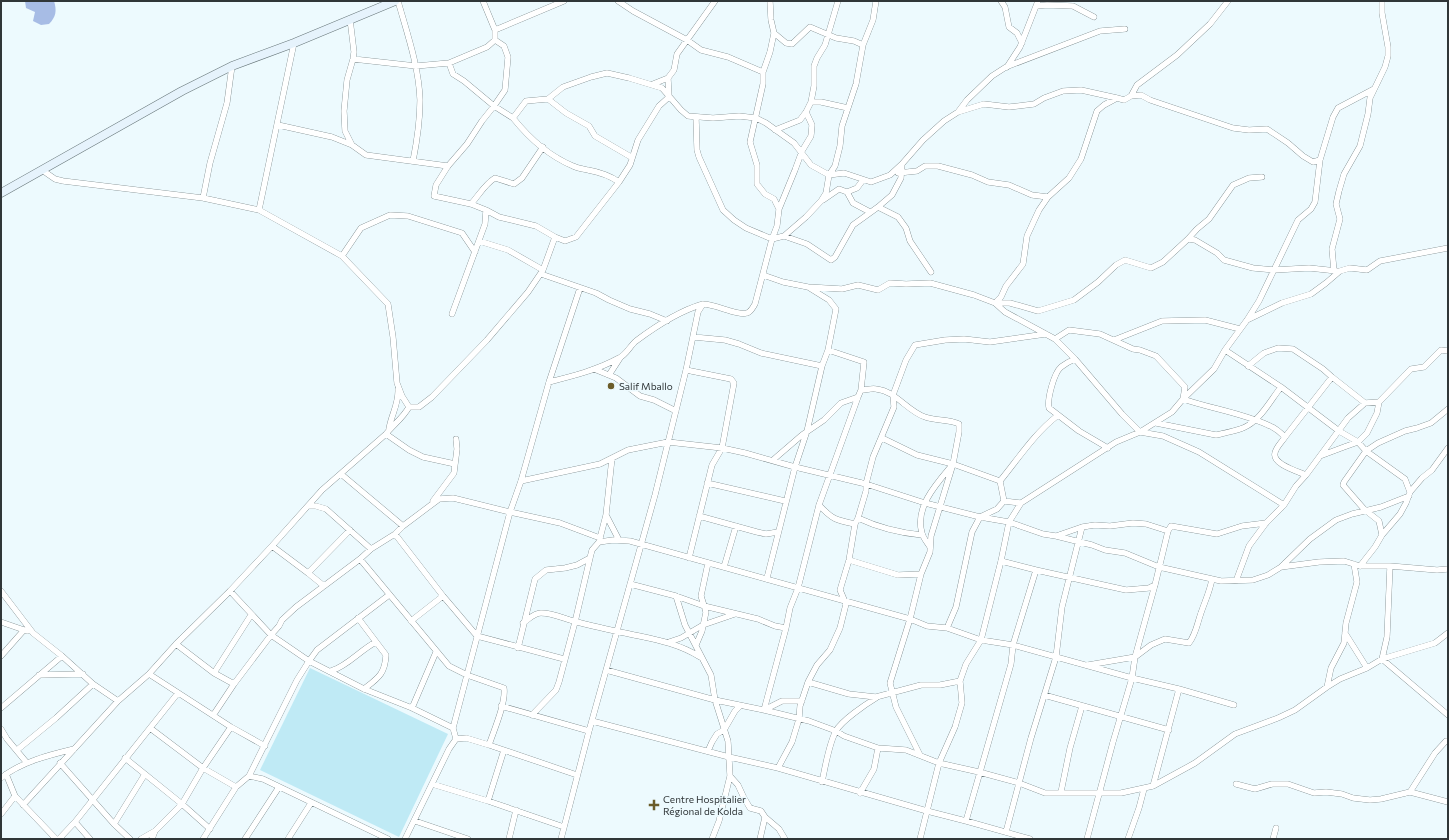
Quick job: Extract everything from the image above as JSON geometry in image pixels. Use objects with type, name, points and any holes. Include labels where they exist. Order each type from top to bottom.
[{"type":"main road","points":[[1,193],[182,90],[232,66],[294,43],[395,1]]},
{"type":"street","points":[[398,1],[416,66],[420,99],[418,134],[413,161]]},
{"type":"street","points":[[353,59],[416,66],[449,63],[487,47],[495,40],[495,30],[483,1]]},
{"type":"street","points":[[495,30],[564,1]]},
{"type":"street","points":[[618,1],[633,11],[687,40],[701,50],[728,57],[763,72]]},
{"type":"street","points":[[653,84],[668,78],[674,70],[677,54],[715,1]]},
{"type":"street","points":[[770,1],[771,20],[774,33],[770,52],[763,72],[763,84],[750,142],[757,165],[758,184],[765,194],[774,200],[779,209]]},
{"type":"street","points":[[775,130],[800,120],[811,102],[814,86],[814,66],[825,45],[838,1]]},
{"type":"street","points":[[821,201],[826,192],[829,175],[836,166],[842,126],[856,84],[863,45],[873,20],[876,1]]},
{"type":"street","points":[[1001,1],[1005,7],[1009,27],[1017,33],[1022,43]]},
{"type":"street","points":[[890,174],[902,164],[923,140],[944,121],[958,112],[984,104],[1009,107],[1034,104],[1044,98],[1063,91],[1081,90],[1124,100],[1130,96],[1137,85],[1178,55],[1210,24],[1228,1]]},
{"type":"street","points":[[1337,271],[1332,249],[1340,219],[1336,204],[1344,174],[1360,146],[1368,114],[1370,98],[1385,67],[1388,56],[1388,47],[1382,13],[1382,1]]},
{"type":"street","points":[[1006,67],[1022,43],[1037,3],[1073,6],[1094,17]]},
{"type":"street","points":[[350,19],[353,59],[346,80],[344,111],[345,131],[352,145]]},
{"type":"street","points":[[774,33],[786,43],[792,44],[810,27],[836,38],[854,41],[863,45]]},
{"type":"street","points":[[958,112],[967,100],[992,76],[1006,67],[1100,31],[1125,29]]},
{"type":"street","points":[[495,40],[504,46],[508,57],[505,90],[467,144],[448,166],[436,185],[434,196],[471,204],[499,217],[536,226],[555,237],[564,240],[576,237],[619,182],[630,165],[631,157],[638,140],[659,106],[669,97]]},
{"type":"street","points":[[258,210],[278,125],[294,43]]},
{"type":"street","points":[[449,63],[453,74],[494,106],[513,118],[528,136],[543,147],[573,167],[611,176],[619,182]]},
{"type":"street","points":[[203,198],[210,163],[227,103],[232,66]]},
{"type":"street","points":[[513,118],[526,101],[548,99],[564,87],[607,73],[653,84],[662,88],[688,116],[713,118],[739,116],[756,118],[766,122],[794,143],[811,164],[829,175],[844,174],[871,182],[890,174],[917,170],[925,166],[938,166],[972,175],[988,182],[1009,185],[1032,195],[1048,198]]},
{"type":"street","points":[[668,78],[669,97]]},
{"type":"street","points":[[920,839],[939,763],[955,727],[962,703],[960,681],[966,664],[981,640],[1001,561],[1009,522],[1021,503],[1116,442],[1140,432],[1172,412],[1183,399],[1214,369],[1225,350],[1259,301],[1298,220],[1311,209],[1315,202],[1320,160],[1333,117],[1338,108],[1374,89]]},
{"type":"street","points":[[1130,96],[1141,95],[1150,100],[1233,128],[1249,130],[1267,129],[1288,143],[1302,156],[1313,162],[1320,160]]},
{"type":"street","points":[[995,303],[1001,297],[1006,286],[1023,264],[1027,236],[1032,221],[1048,198],[1074,172],[1081,159],[1097,112],[1104,105],[1117,98]]},
{"type":"street","points":[[548,99],[566,113],[589,126],[595,136],[631,157]]},
{"type":"street","points":[[811,102],[822,102],[848,108]]},
{"type":"street","points":[[609,375],[620,358],[634,342],[654,328],[688,309],[703,304],[710,304],[739,313],[747,314],[751,310],[755,304],[772,239],[777,226],[779,209],[802,151],[811,136],[812,125],[806,112]]},
{"type":"street","points":[[696,117],[697,150],[699,157],[723,210],[746,228],[772,239],[784,236],[806,217],[821,201],[839,189],[847,192],[853,203],[870,212]]},
{"type":"street","points":[[278,125],[332,137],[352,145],[366,155],[448,166]]},
{"type":"street","points":[[471,204],[487,182],[495,178],[514,184],[522,178],[543,147]]},
{"type":"street","points":[[784,236],[807,244],[831,260],[835,257],[853,225],[892,195],[901,178],[902,164]]},
{"type":"street","points":[[42,170],[55,179],[63,181],[203,198],[258,210],[342,256],[388,304],[393,337],[398,396],[388,432]]},
{"type":"street","points":[[763,275],[783,282],[808,287],[842,289],[858,285],[878,290],[890,283],[930,283],[974,295],[995,303],[1010,303],[1038,311],[1074,300],[1098,282],[1116,265],[1125,260],[1151,268],[1163,262],[1209,219],[1233,184],[1249,178],[1262,177]]},
{"type":"street","points":[[847,192],[856,188],[863,180]]},
{"type":"street","points":[[878,207],[898,217],[906,228],[910,241],[931,272]]},
{"type":"street","points":[[452,314],[479,241],[486,210]]},
{"type":"street","points":[[342,256],[361,228],[390,215],[408,216],[462,233],[475,252]]},
{"type":"street","points":[[410,407],[419,407],[432,398],[500,326],[528,292],[542,272],[555,237]]},
{"type":"street","points":[[1188,239],[1195,240],[1217,253],[1224,260],[1253,268],[1274,270],[1309,268],[1337,271],[1350,268],[1367,270],[1380,261],[1448,248]]},
{"type":"street","points":[[479,241],[508,250],[542,272],[630,309],[650,314],[668,321]]},
{"type":"street","points":[[1247,320],[1282,302],[1311,294],[1326,283],[1337,271]]},
{"type":"street","points":[[766,578],[785,501],[807,431],[822,366],[828,350],[836,309],[829,300],[808,287]]},
{"type":"street","points":[[456,739],[453,728],[510,512],[521,481],[549,382],[580,288]]},
{"type":"street","points":[[995,303],[1005,312],[1055,339],[1075,359],[1122,414],[1140,432],[1163,436],[1199,452],[1284,506]]},
{"type":"street","points":[[561,839],[577,775],[668,442],[686,370],[698,312],[703,304]]},
{"type":"street","points":[[1114,340],[1162,321],[1205,320],[1240,329]]},
{"type":"street","points":[[1055,339],[1069,330],[1100,334],[1133,349],[1156,356],[1185,387],[1183,399]]},
{"type":"street","points":[[778,768],[792,742],[808,682],[817,665],[830,650],[840,628],[846,604],[840,590],[850,560],[855,524],[866,491],[866,484],[873,457],[894,407],[893,395],[906,360],[915,345],[945,340],[964,339],[990,342],[1046,334]]},
{"type":"street","points":[[693,337],[725,340],[761,353],[822,366]]},
{"type":"street","points":[[1248,366],[1264,353],[1278,348],[1293,349],[1324,369],[1365,403]]},
{"type":"street","points":[[764,710],[790,608],[798,588],[819,505],[861,390],[864,362],[828,350]]},
{"type":"street","points":[[1225,350],[1281,387],[1339,431],[1358,442],[1366,451],[1405,479],[1409,494]]},
{"type":"street","points":[[1319,457],[1344,446],[1358,442],[1367,433],[1377,413],[1380,402],[1411,369],[1424,367],[1441,350],[1448,351]]},
{"type":"street","points":[[549,382],[594,369],[620,358]]},
{"type":"street","points":[[1075,359],[1060,368],[1054,381],[1048,403],[1049,408],[1057,416],[1079,431],[1108,448]]},
{"type":"street","points":[[594,369],[616,378],[640,396],[654,400],[676,411]]},
{"type":"street","points":[[686,370],[732,379],[734,383],[722,448],[712,465],[689,558]]},
{"type":"street","points":[[1306,475],[1278,462],[1274,457],[1275,451],[1332,377]]},
{"type":"street","points":[[397,383],[402,396],[410,407]]},
{"type":"street","points":[[1156,423],[1216,435],[1244,428],[1255,420],[1281,387]]},
{"type":"street","points":[[861,390],[876,388],[893,395],[910,409],[925,417],[959,424],[953,464],[931,536],[930,552],[921,574],[910,619],[890,683],[896,707],[920,755]]},
{"type":"street","points":[[773,460],[807,431],[824,420],[841,403],[858,397]]},
{"type":"street","points":[[1183,399],[1272,426],[1285,437]]},
{"type":"street","points":[[1236,581],[1249,546],[1266,523],[1284,506],[1296,486],[1306,475],[1348,418],[1365,403],[1380,402]]},
{"type":"street","points":[[23,805],[118,700],[149,674],[176,644],[230,591],[322,490],[388,432],[404,416],[410,407]]},
{"type":"street","points":[[1382,535],[1379,521],[1366,510],[1343,485],[1344,482],[1366,451],[1378,443],[1400,433],[1431,423],[1448,410]]},
{"type":"street","points":[[1000,481],[1034,439],[1049,422],[1057,416]]},
{"type":"street","points":[[388,432],[409,450],[422,457],[455,464]]},
{"type":"street","points":[[882,438],[917,455],[953,464],[1000,481]]},
{"type":"street","points":[[431,504],[454,473],[457,449],[456,439]]},
{"type":"street","points":[[521,481],[600,464],[628,450],[668,442],[722,448],[866,484],[924,503],[941,506],[980,517],[1009,522],[1043,534],[1077,541],[1105,550],[1125,554],[1160,567],[1212,579],[1236,581],[1253,580],[1268,575],[1281,567],[1310,539],[1336,520],[1366,510],[1381,507],[1409,494]]},
{"type":"street","points":[[1360,566],[1375,547],[1382,535],[1400,514],[1409,494],[1422,478],[1432,470],[1448,448]]},
{"type":"street","points":[[532,715],[556,690],[575,622],[592,550],[600,540],[606,515],[612,458]]},
{"type":"street","points":[[930,546],[922,535],[920,522],[924,503],[953,464]]},
{"type":"street","points":[[341,474],[403,526]]},
{"type":"street","points":[[1000,481],[1004,501]]},
{"type":"street","points":[[707,483],[785,501]]},
{"type":"street","points":[[214,714],[234,684],[282,620],[371,549],[395,534],[431,504],[439,499],[453,498],[560,523],[600,540],[626,540],[910,619],[927,626],[947,628],[981,640],[1013,644],[1086,666],[1179,689],[1234,705]]},
{"type":"street","points":[[1004,501],[1021,503]]},
{"type":"street","points":[[947,628],[956,607],[972,532],[980,517],[997,509],[1004,501]]},
{"type":"street","points":[[819,505],[829,516],[837,521],[855,524]]},
{"type":"street","points":[[309,506],[316,506],[326,509],[371,549]]},
{"type":"street","points":[[606,515],[619,540]]},
{"type":"street","points":[[699,516],[766,534],[778,532]]},
{"type":"street","points":[[858,518],[892,529],[922,535]]},
{"type":"street","points":[[1087,839],[1098,793],[1132,678],[1135,657],[1160,567],[1168,531],[1171,526],[1217,534],[1242,526],[1266,523]]},
{"type":"street","points":[[1056,536],[1082,526],[1095,525],[1110,526],[1146,524],[1168,531]]},
{"type":"street","points":[[724,567],[736,526]]},
{"type":"street","points":[[1006,832],[1031,738],[1056,657],[1062,607],[1077,541],[1082,526]]},
{"type":"street","points":[[308,573],[350,530]]},
{"type":"street","points":[[395,534],[443,596],[477,636],[564,659]]},
{"type":"street","points":[[272,546],[324,586]]},
{"type":"street","points":[[518,648],[535,579],[546,570],[577,565],[590,558]]},
{"type":"street","points":[[360,559],[449,666],[467,675],[504,688],[502,706],[489,745]]},
{"type":"street","points":[[850,560],[898,574],[921,574]]},
{"type":"street","points":[[1001,561],[1068,578],[1126,590],[1149,588],[1155,585]]},
{"type":"street","points":[[1281,567],[1319,562],[1344,561],[1360,566],[1390,566],[1437,570],[1448,569]]},
{"type":"street","points":[[696,644],[702,631],[706,612],[701,596],[708,563]]},
{"type":"street","points":[[1327,687],[1331,668],[1342,647],[1346,623],[1357,582],[1354,564]]},
{"type":"street","points":[[1382,659],[1387,636],[1390,566]]},
{"type":"street","points":[[966,821],[1011,664],[1013,644],[1036,570]]},
{"type":"street","points":[[1086,666],[1135,657],[1151,645],[1165,639],[1189,643],[1194,637],[1200,614],[1209,593],[1212,579]]},
{"type":"street","points":[[630,584],[786,628]]},
{"type":"street","points":[[1,591],[33,633],[62,656],[93,684],[118,700]]},
{"type":"street","points":[[230,591],[271,635],[308,661],[331,671],[364,689],[412,708],[453,728]]},
{"type":"street","points":[[203,839],[236,787],[249,776],[308,661],[317,650],[389,595]]},
{"type":"street","points":[[411,621],[443,596]]},
{"type":"street","points":[[676,596],[688,633],[696,644],[700,657],[711,675],[715,700],[728,741],[730,776],[719,821],[712,839]]},
{"type":"street","points":[[523,623],[533,615],[540,613],[551,614],[575,622],[617,632],[669,642],[688,649],[700,657]]},
{"type":"street","points":[[669,642],[681,638],[703,625],[735,614]]},
{"type":"street","points":[[214,673],[251,615]]},
{"type":"street","points":[[358,618],[386,655],[384,669],[379,677],[364,689]]},
{"type":"street","points":[[1,622],[33,633]]},
{"type":"street","points":[[1,656],[24,630]]},
{"type":"street","points":[[1345,633],[1367,668]]},
{"type":"street","points":[[606,670],[715,700],[799,719],[836,730],[844,736],[878,748],[906,750],[939,763],[1019,783],[1045,793],[1121,793],[1153,786],[1195,763],[1235,734],[1295,710],[1340,679],[1367,668],[1382,659],[1435,643],[1448,634]]},
{"type":"street","points":[[331,671],[341,668],[366,647],[376,642]]},
{"type":"street","points":[[176,644],[214,673],[234,684]]},
{"type":"street","points":[[412,708],[436,652]]},
{"type":"street","points":[[1,708],[62,656]]},
{"type":"street","points":[[1382,659],[1448,715]]},
{"type":"street","points":[[39,675],[83,674]]},
{"type":"street","points":[[149,674],[265,746]]},
{"type":"street","points":[[808,682],[849,694],[876,697],[892,694],[921,685],[940,685],[960,681]]},
{"type":"street","points":[[17,750],[56,718],[93,684]]},
{"type":"street","points":[[1153,786],[1179,689]]},
{"type":"street","points":[[59,839],[75,822],[178,693]]},
{"type":"street","points":[[1044,695],[1169,730]]},
{"type":"street","points":[[822,782],[836,730],[862,706],[876,697]]},
{"type":"street","points":[[764,710],[782,701],[802,701]]},
{"type":"street","points":[[502,706],[589,731]]},
{"type":"street","points":[[708,751],[717,734],[724,730],[735,711],[740,706]]},
{"type":"street","points":[[1060,792],[1070,748],[1082,706]]},
{"type":"street","points":[[592,721],[729,757],[778,768],[822,782],[1030,839]]},
{"type":"street","points":[[141,839],[155,831],[182,804],[203,768],[231,726]]},
{"type":"street","points":[[150,728],[203,768],[236,787]]},
{"type":"street","points":[[1,729],[27,764]]},
{"type":"street","points":[[405,839],[449,749],[456,739],[466,738],[577,775]]},
{"type":"street","points":[[1410,792],[1435,752],[1446,741],[1448,741]]},
{"type":"street","points":[[1,778],[27,764],[54,753],[74,748]]},
{"type":"street","points":[[860,792],[874,769],[878,748]]},
{"type":"street","points":[[488,800],[504,750]]},
{"type":"street","points":[[125,758],[182,804],[210,829]]},
{"type":"street","points":[[60,763],[114,824],[130,839]]},
{"type":"street","points":[[6,774],[15,796],[56,839]]},
{"type":"street","points":[[114,824],[145,774]]},
{"type":"street","points":[[249,776],[263,779],[388,839]]},
{"type":"street","points":[[730,776],[738,785],[750,808],[761,811],[765,817],[779,829],[785,839]]},
{"type":"street","points":[[432,784],[488,800],[564,827]]},
{"type":"street","points":[[1236,784],[1255,789],[1272,784],[1288,784],[1314,793],[1326,792],[1370,800],[1410,792],[1448,802]]},
{"type":"street","points":[[245,839],[279,787]]},
{"type":"street","points":[[1128,839],[1144,789]]},
{"type":"street","points":[[1,814],[15,796]]},
{"type":"street","points":[[288,839],[311,803]]},
{"type":"street","points":[[509,839],[516,810]]},
{"type":"street","points":[[760,839],[765,817]]},
{"type":"street","points":[[415,821],[468,839]]},
{"type":"street","points":[[75,822],[90,839]]},
{"type":"street","points":[[1273,839],[1276,828]]},
{"type":"street","points":[[152,839],[155,831]]},
{"type":"shaded area","points":[[25,1],[54,1],[56,11],[53,19],[49,24],[41,25],[33,21],[35,12],[26,8]]},
{"type":"shaded area","points":[[310,668],[448,734],[399,837],[260,770]]},
{"type":"place","name":"Salif Mballo","points":[[611,386]]},
{"type":"place","name":"Centre Hospitalier Régional de Kolda","points":[[654,805]]}]
